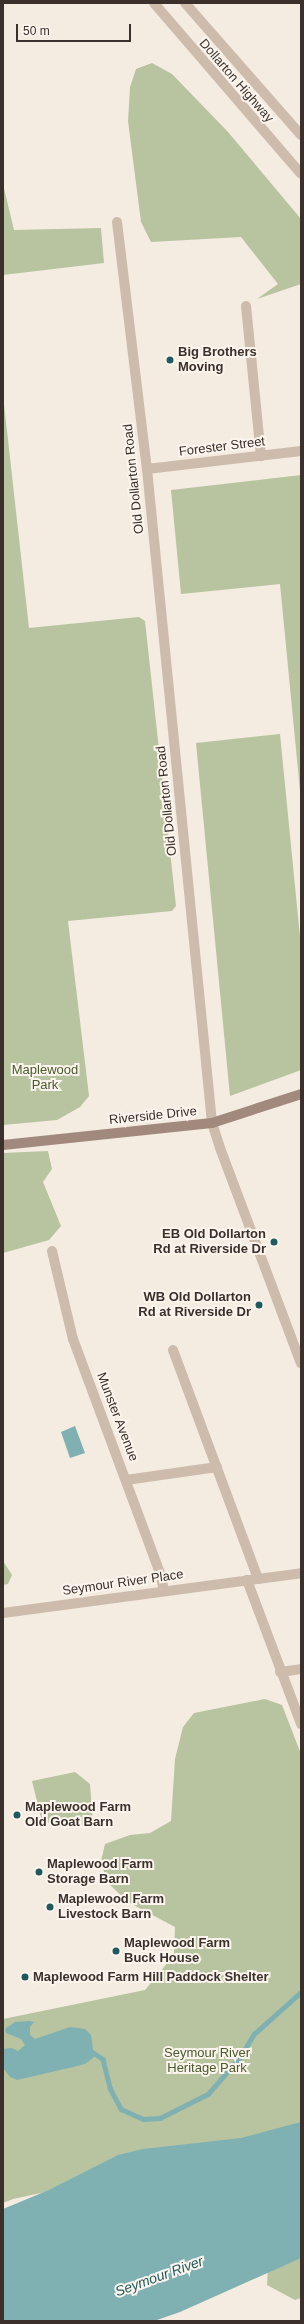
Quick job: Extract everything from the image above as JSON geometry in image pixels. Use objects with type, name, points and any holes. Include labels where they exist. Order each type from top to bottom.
[{"type":"main road","name":"Riverside Drive","points":[[3,1145],[212,1123],[301,1094]]},
{"type":"street","name":"Dollarton Highway","points":[[154,3],[301,174]]},
{"type":"street","name":"Dollarton Highway","points":[[185,3],[301,136]]},
{"type":"street","name":"Old Dollarton Road","points":[[117,222],[147,469],[212,1123],[301,1363]]},
{"type":"street","points":[[246,306],[261,456]]},
{"type":"street","name":"Forester Street","points":[[147,469],[301,451]]},
{"type":"street","name":"Munster Avenue","points":[[52,1251],[73,1339],[161,1576],[164,1591]]},
{"type":"street","points":[[173,1350],[217,1467],[280,1672],[301,1724]]},
{"type":"street","points":[[126,1480],[217,1467]]},
{"type":"street","name":"Seymour River Place","points":[[3,1613],[252,1579],[301,1574]]},
{"type":"street","points":[[280,1672],[301,1669]]},
{"type":"green space","points":[[152,63],[172,74],[228,132],[301,219],[301,284],[257,299],[278,284],[241,237],[151,242],[141,222],[128,121],[130,87],[136,69]]},
{"type":"green space","points":[[3,184],[14,230],[101,228],[104,263],[3,275]]},
{"type":"green space","name":"Maplewood Park","points":[[3,395],[29,628],[139,617],[145,621],[176,906],[172,911],[68,921],[89,1096],[80,1107],[57,1120],[3,1125]]},
{"type":"green space","points":[[301,475],[301,801],[280,584],[181,594],[171,490]]},
{"type":"green space","points":[[280,734],[301,947],[301,1070],[230,1096],[196,743]]},
{"type":"green space","points":[[48,1151],[52,1169],[43,1182],[61,1226],[49,1240],[3,1253],[3,1153]]},
{"type":"green space","points":[[3,1561],[12,1575],[8,1584],[3,1585]]},
{"type":"green space","name":"Seymour River Heritage Park","points":[[265,1699],[282,1705],[301,1754],[301,2131],[224,2154],[13,2199],[3,2203],[3,2019],[145,1990],[174,1955],[175,1927],[128,1902],[107,1882],[101,1861],[105,1844],[130,1835],[150,1833],[171,1821],[175,1759],[183,1727],[194,1713]]},
{"type":"green space","points":[[75,1772],[90,1784],[93,1826],[42,1822],[32,1781]]},
{"type":"green space","points":[[301,2229],[301,2298],[295,2300],[267,2285],[269,2249]]},
{"type":"water","points":[[75,1426],[85,1453],[70,1458],[61,1432]]},
{"type":"water","points":[[15,2022],[34,2022],[30,2027],[30,2035],[35,2039],[70,2027],[85,2029],[91,2035],[94,2057],[85,2064],[73,2067],[17,2080],[10,2077],[3,2068],[3,2049],[12,2048],[18,2051],[25,2045],[21,2039],[6,2033],[5,2029]]},
{"type":"water","name":"Seymour River","points":[[301,2122],[301,2258],[180,2312],[154,2321],[3,2321],[3,2209],[49,2190],[118,2155],[143,2149],[241,2138]]},
{"type":"waterway","points":[[88,2049],[103,2059],[110,2088],[121,2109],[143,2119],[160,2118],[208,2094],[240,2057],[254,2034],[301,1992]]},
{"type":"place","name":"Big Brothers Moving","points":[[170,360]]},
{"type":"place","name":"EB Old Dollarton Rd at Riverside Dr","points":[[274,1242]]},
{"type":"place","name":"WB Old Dollarton Rd at Riverside Dr","points":[[259,1305]]},
{"type":"place","name":"Maplewood Farm Old Goat Barn","points":[[17,1815]]},
{"type":"place","name":"Maplewood Farm Storage Barn","points":[[39,1872]]},
{"type":"place","name":"Maplewood Farm Livestock Barn","points":[[50,1907]]},
{"type":"place","name":"Maplewood Farm Buck House","points":[[116,1951]]},
{"type":"place","name":"Maplewood Farm Hill Paddock Shelter","points":[[25,1977]]}]
